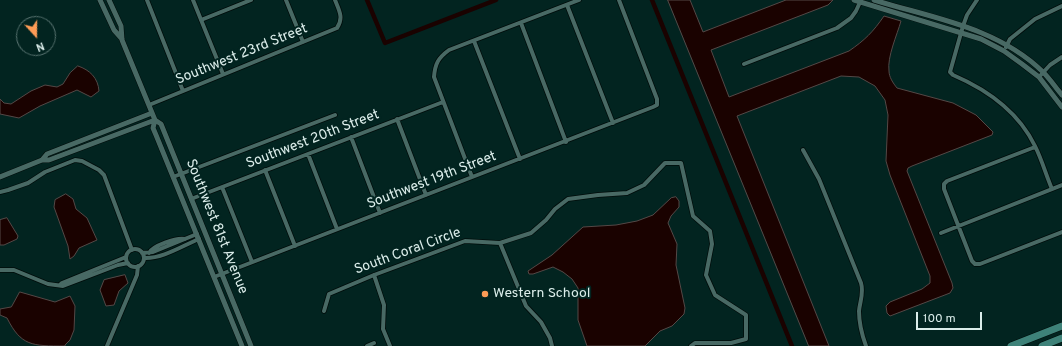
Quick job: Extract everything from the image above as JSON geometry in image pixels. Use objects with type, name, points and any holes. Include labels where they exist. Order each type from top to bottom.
[{"type":"main road","points":[[1010,346],[1062,326]]},
{"type":"main road","points":[[1042,346],[1062,338]]},
{"type":"street","points":[[100,0],[114,30],[122,40]]},
{"type":"street","points":[[109,0],[121,26],[122,40]]},
{"type":"street","points":[[147,0],[183,91]]},
{"type":"street","points":[[193,0],[223,74]]},
{"type":"street","points":[[201,20],[251,0]]},
{"type":"street","points":[[286,0],[303,42]]},
{"type":"street","name":"Southwest 23rd Street","points":[[149,105],[337,28],[341,17],[335,0]]},
{"type":"street","points":[[472,178],[434,77],[436,62],[449,50],[579,0]]},
{"type":"street","name":"Southwest 19th Street","points":[[214,277],[653,108],[657,104],[657,99],[619,0]]},
{"type":"street","points":[[854,0],[981,39],[1004,51],[1039,77],[1062,107]]},
{"type":"street","points":[[874,0],[963,26],[985,34],[1007,45],[1043,72],[1062,96]]},
{"type":"street","points":[[977,0],[967,15],[950,72],[983,90],[1002,103],[1016,117],[1035,147],[1052,189]]},
{"type":"street","points":[[744,64],[837,28],[851,18],[861,1]]},
{"type":"street","points":[[567,5],[613,123]]},
{"type":"street","points":[[1004,51],[1010,39],[1035,19],[1062,6]]},
{"type":"street","points":[[520,23],[566,142]]},
{"type":"street","name":"Southwest 81st Avenue","points":[[122,40],[155,120],[161,124],[251,346]]},
{"type":"street","points":[[474,41],[520,159]]},
{"type":"street","points":[[1039,77],[1062,57]]},
{"type":"street","name":"Southwest 20th Street","points":[[191,199],[443,102]]},
{"type":"street","points":[[42,160],[47,154],[152,113]]},
{"type":"street","points":[[173,177],[335,115]]},
{"type":"street","points":[[397,119],[426,195]]},
{"type":"street","points":[[0,176],[42,160],[49,160],[155,120]]},
{"type":"street","name":"Southwest 81st Avenue","points":[[155,120],[153,128],[242,346]]},
{"type":"street","points":[[100,141],[104,135],[104,132]]},
{"type":"street","points":[[351,137],[380,213]]},
{"type":"street","points":[[1035,147],[947,181],[944,184],[944,189],[972,261],[975,264],[980,264],[1062,232]]},
{"type":"street","points":[[802,150],[819,179],[861,283],[863,290],[859,310],[866,346]]},
{"type":"street","points":[[308,154],[337,229]]},
{"type":"street","points":[[0,192],[28,183],[45,172],[75,160],[82,161],[99,170],[104,175],[132,250]]},
{"type":"street","name":"South Coral Circle","points":[[324,311],[329,294],[374,275],[465,241],[500,243],[531,233],[546,220],[555,208],[568,200],[598,195],[627,193],[644,184],[665,163],[681,163],[693,216],[710,231],[712,244],[706,275],[715,295],[746,316],[746,339],[731,344],[695,343],[691,346]]},
{"type":"street","points":[[265,170],[294,246]]},
{"type":"street","points":[[941,233],[1062,185]]},
{"type":"street","points":[[222,187],[252,262]]},
{"type":"street","points":[[149,252],[152,248],[175,239],[198,237]]},
{"type":"street","points":[[60,286],[62,283],[126,257],[129,251],[137,249],[143,255],[154,257],[167,253],[198,237]]},
{"type":"street","points":[[143,255],[185,239]]},
{"type":"street","points":[[500,243],[526,306],[541,322],[550,338],[552,346]]},
{"type":"street","points":[[164,248],[167,253]]},
{"type":"street","points":[[107,346],[137,275],[138,266],[142,263],[143,255]]},
{"type":"street","points":[[126,257],[132,266],[138,266]]},
{"type":"street","points":[[0,270],[14,270],[48,284],[63,286],[128,262]]},
{"type":"street","points":[[374,275],[384,305],[384,329],[390,346]]},
{"type":"street","points":[[367,346],[374,343]]},
{"type":"shaded area","points":[[668,0],[690,0],[703,32],[786,0],[833,0],[828,5],[711,50],[729,97],[849,51],[860,43],[876,27],[884,16],[901,21],[889,59],[890,78],[897,88],[953,103],[976,115],[993,132],[992,135],[912,166],[908,168],[907,171],[952,283],[953,288],[950,293],[890,316],[887,313],[886,306],[890,302],[922,289],[930,283],[930,276],[890,175],[886,161],[888,115],[885,100],[875,86],[859,77],[841,76],[737,116],[829,346],[809,346]]},
{"type":"shaded area","points":[[78,66],[90,72],[97,82],[99,91],[91,97],[77,90],[40,106],[19,118],[0,114],[0,99],[4,103],[11,104],[31,91],[45,85],[57,87],[63,84],[70,73]]},
{"type":"shaded area","points":[[66,194],[73,199],[76,209],[87,218],[97,240],[79,248],[70,259],[68,246],[54,207],[55,200]]},
{"type":"shaded area","points":[[676,197],[679,201],[679,207],[671,216],[668,223],[677,244],[676,265],[685,308],[684,314],[672,326],[660,331],[645,346],[587,346],[578,320],[578,288],[572,279],[553,267],[533,274],[529,274],[528,271],[552,255],[583,227],[616,225],[637,221],[653,215],[671,198]]},
{"type":"shaded area","points":[[7,218],[18,236],[17,239],[4,245],[0,245],[0,220]]},
{"type":"shaded area","points":[[125,275],[128,283],[119,291],[114,305],[106,306],[100,290],[104,280]]},
{"type":"shaded area","points":[[20,292],[55,302],[70,296],[75,306],[74,330],[70,340],[65,346],[44,346],[29,342],[17,334],[7,318],[0,315],[0,309],[11,307]]},
{"type":"waterway","points":[[367,0],[385,43],[496,0]]},
{"type":"waterway","points":[[652,0],[792,346]]},
{"type":"place","name":"Western School","points":[[485,294]]}]
